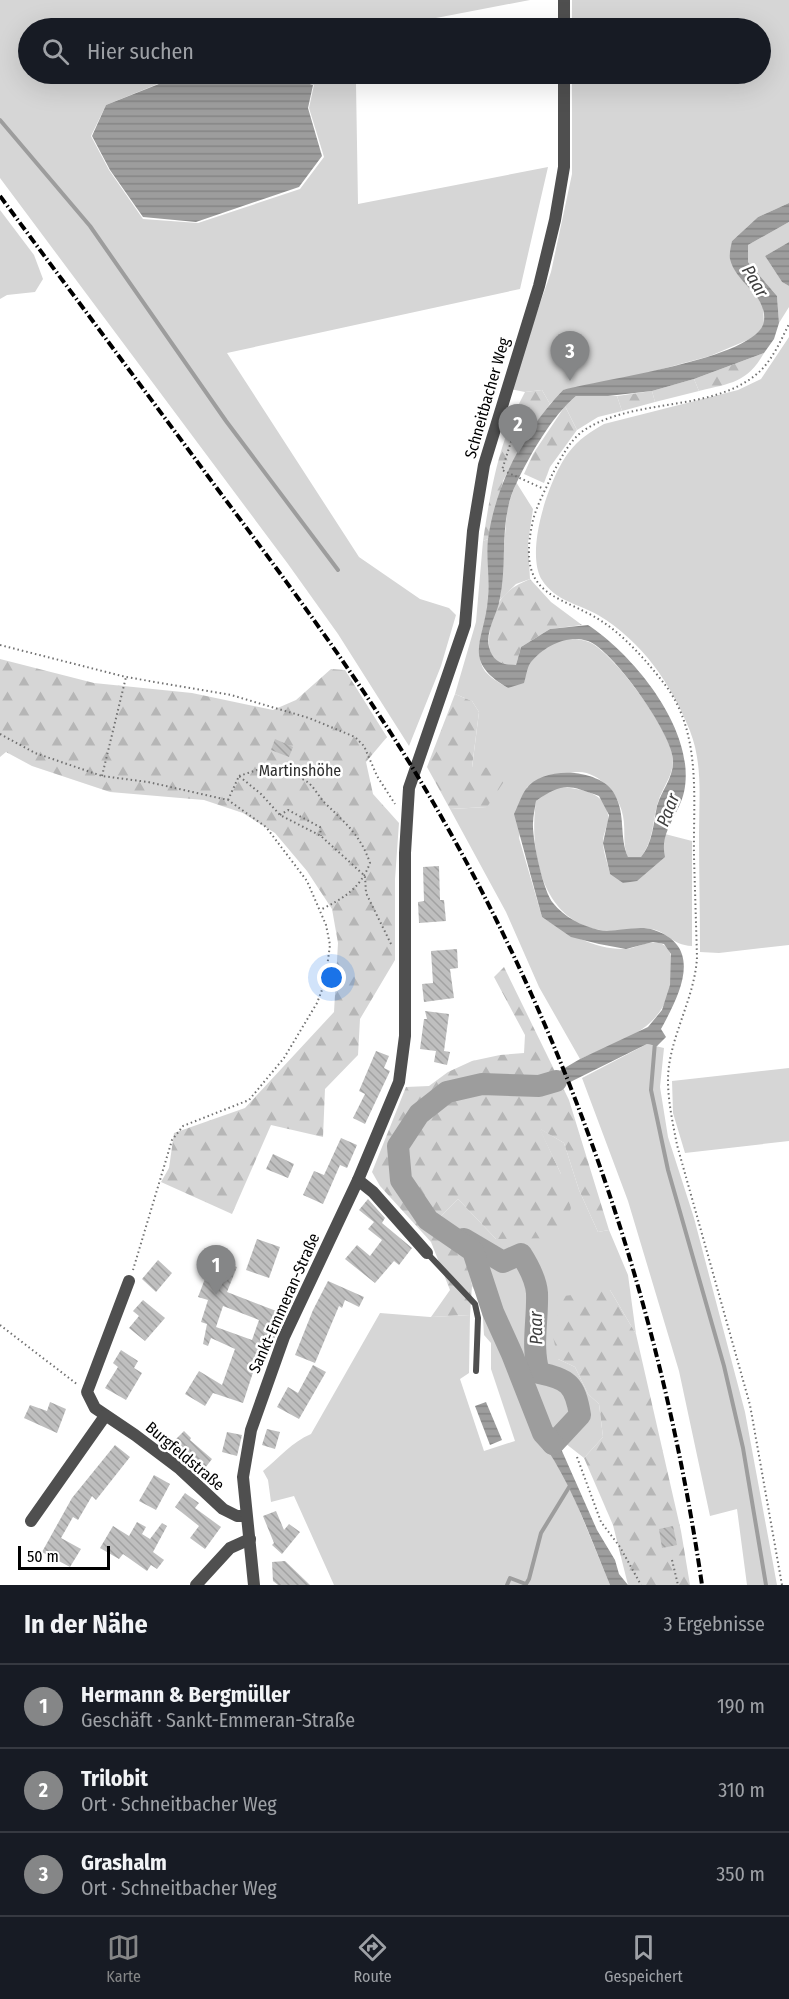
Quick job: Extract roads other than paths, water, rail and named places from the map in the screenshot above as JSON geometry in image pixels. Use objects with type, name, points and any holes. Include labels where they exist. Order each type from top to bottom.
[{"type":"street","points":[[564,0],[564,18]]},
{"type":"street","name":"Schneitbacher Weg","points":[[406,813],[409,788],[465,625],[474,531],[484,465],[539,286],[555,220],[564,167],[564,84]]},
{"type":"street","name":"Sankt-Emmeran-Straße","points":[[254,1585],[250,1539],[245,1516],[243,1476],[246,1452],[271,1369],[358,1180],[399,1082],[404,1059],[406,813]]},
{"type":"street","points":[[358,1180],[373,1192],[427,1253]]},
{"type":"street","name":"Burgfeldstraße","points":[[129,1281],[87,1392],[95,1408],[180,1469],[223,1509],[237,1516],[245,1516]]},
{"type":"street","points":[[30,1521],[105,1416]]},
{"type":"street","points":[[196,1585],[230,1548],[250,1539]]},
{"type":"lane","points":[[427,1253],[475,1304],[478,1318],[476,1371]]},
{"type":"water","points":[[159,84],[310,84],[313,85],[308,108],[322,156],[299,187],[196,222],[143,217],[110,170],[92,136],[106,105]]},
{"type":"water","points":[[789,203],[789,222],[748,245],[748,262],[777,296],[779,323],[774,339],[764,353],[694,379],[652,391],[608,396],[576,396],[567,404],[535,447],[511,496],[505,525],[500,598],[488,641],[493,656],[502,663],[516,665],[521,647],[550,629],[588,625],[625,656],[658,698],[672,721],[681,745],[686,769],[682,800],[665,840],[665,857],[637,881],[623,883],[610,874],[603,843],[609,815],[599,796],[566,787],[553,791],[536,801],[533,820],[534,841],[542,877],[549,897],[557,908],[568,917],[599,930],[648,928],[670,938],[679,948],[683,960],[683,974],[675,1002],[661,1029],[666,1037],[657,1046],[647,1044],[548,1093],[525,1092],[527,1083],[551,1076],[580,1059],[648,1027],[662,1010],[670,985],[671,954],[664,944],[653,942],[626,949],[571,937],[542,917],[514,814],[521,798],[534,781],[545,776],[572,773],[598,779],[615,795],[622,819],[628,857],[641,857],[650,839],[659,800],[670,778],[673,759],[662,730],[639,693],[612,659],[588,641],[572,639],[549,646],[531,662],[524,683],[508,688],[493,678],[484,668],[479,649],[488,598],[487,554],[492,518],[505,478],[524,440],[563,390],[707,357],[736,346],[756,334],[764,321],[764,312],[761,303],[733,268],[730,257],[732,241],[758,217]]},
{"type":"water","points":[[789,242],[789,286],[782,282],[765,256]]},
{"type":"water","points":[[486,1402],[502,1440],[490,1445],[475,1406]]},
{"type":"water","points":[[542,1417],[547,1433],[558,1442],[597,1530],[615,1560],[619,1574],[628,1585],[610,1585],[566,1481],[529,1425]]},
{"type":"waterway","points":[[0,120],[90,226],[226,421],[338,570]]},
{"type":"waterway","points":[[655,1042],[651,1090],[668,1170],[724,1366],[743,1448],[766,1585]]},
{"type":"waterway","name":"Paar","points":[[553,1444],[543,1433],[493,1312],[473,1251],[428,1220],[401,1180],[398,1146],[419,1114],[447,1092],[482,1084],[539,1086],[556,1081]]},
{"type":"waterway","name":"Paar","points":[[464,1239],[503,1262],[521,1254],[531,1272],[537,1293],[535,1343],[539,1373],[557,1378],[568,1385],[576,1396],[580,1415],[553,1444]]},
{"type":"waterway","points":[[507,1585],[510,1578],[526,1584],[541,1533],[571,1484]]},
{"type":"railway","points":[[0,196],[339,655],[409,762],[464,857],[513,955],[558,1056],[597,1158],[631,1263],[660,1369],[684,1477],[702,1585]]},
{"type":"place","name":"Grashalm","points":[[570,381]]},
{"type":"place","name":"Trilobit","points":[[518,454]]},
{"type":"place","name":"Hermann & Bergmüller","points":[[216,1295]]},
{"type":"park label","name":"Martinshöhe","points":[[300,770]]}]
